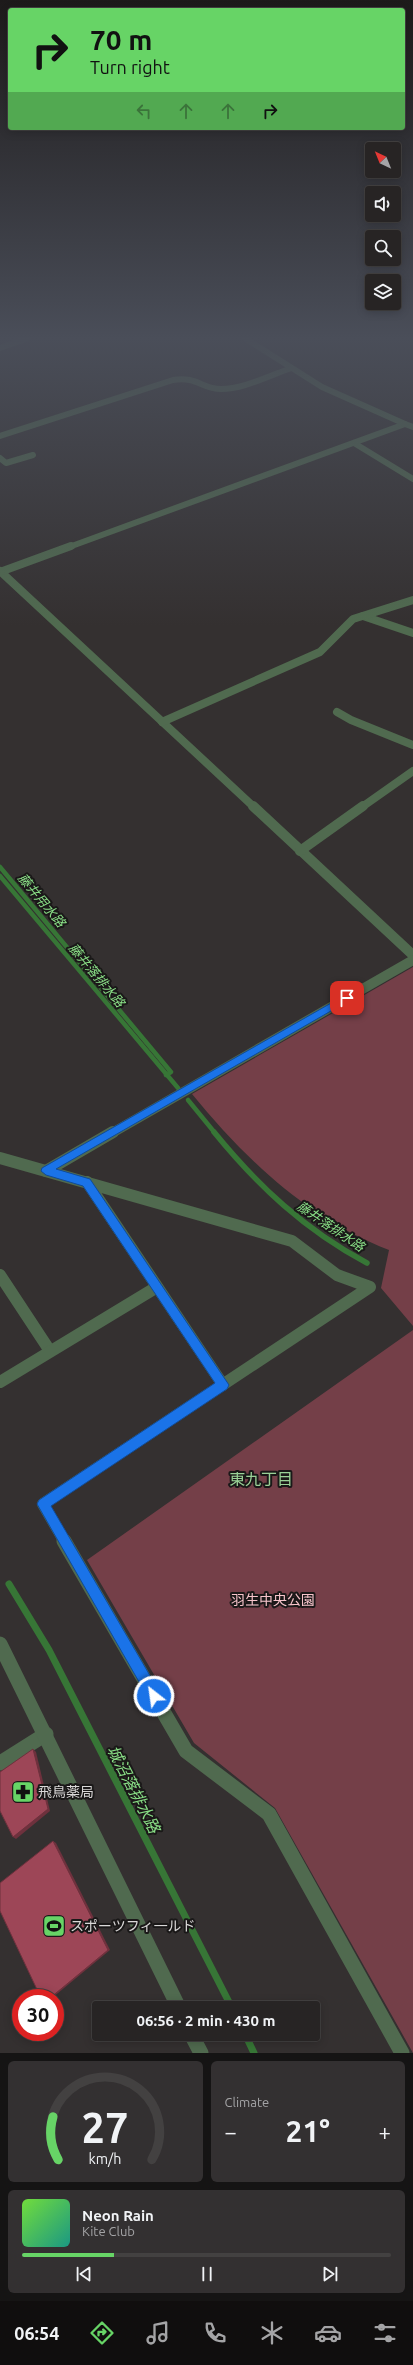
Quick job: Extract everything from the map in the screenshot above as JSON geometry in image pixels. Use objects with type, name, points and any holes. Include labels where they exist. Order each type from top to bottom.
[{"type":"street","points":[[376,435],[0,571],[413,955]]},
{"type":"street","points":[[354,443],[413,478]]},
{"type":"street","points":[[0,458],[6,463],[33,455]]},
{"type":"street","points":[[402,472],[413,468]]},
{"type":"street","points":[[162,722],[320,652],[354,619],[413,600]]},
{"type":"street","points":[[362,616],[413,633]]},
{"type":"street","points":[[337,712],[351,720],[413,745]]},
{"type":"street","points":[[300,851],[413,770]]},
{"type":"street","points":[[46,1171],[413,960]]},
{"type":"street","points":[[0,1158],[292,1241],[337,1276],[370,1287],[43,1504],[186,1751],[269,1814],[402,2053]]},
{"type":"street","points":[[87,1182],[223,1385]]},
{"type":"street","points":[[0,1275],[50,1352]]},
{"type":"street","points":[[0,1382],[157,1287]]},
{"type":"street","points":[[0,1644],[46,1734],[176,2001]]},
{"type":"street","points":[[0,1764],[46,1734]]},
{"type":"street","points":[[195,2041],[201,2053]]},
{"type":"green space","points":[[413,967],[413,1326],[381,1288],[389,1250],[332,1222],[305,1205],[280,1185],[234,1142],[192,1094]]},
{"type":"green space","name":"羽生中央公園","points":[[413,1330],[413,2053],[275,1808],[194,1743],[87,1560]]},
{"type":"building","name":"飛鳥薬局","points":[[33,1749],[48,1809],[13,1837],[0,1811],[0,1772]]},
{"type":"building","name":"スポーツフィ一ルド","points":[[53,1841],[108,1950],[61,1989],[37,1989],[0,1911],[0,1883]]},
{"type":"waterway","name":"藤井用水路","points":[[0,867],[171,1072],[167,1075]]},
{"type":"waterway","name":"藤井落排水路","points":[[0,876],[167,1075]]},
{"type":"waterway","name":"藤井落排水路","points":[[167,1075],[178,1088]]},
{"type":"waterway","name":"藤井落排水路","points":[[188,1100],[215,1133]]},
{"type":"waterway","name":"藤井落排水路","points":[[214,1132],[248,1171],[284,1205],[323,1236],[367,1263]]},
{"type":"waterway","name":"城沼落排水路","points":[[9,1584],[49,1650],[228,2001]]},
{"type":"waterway","name":"城沼落排水路","points":[[248,2041],[254,2053]]},
{"type":"place","name":"飛鳥薬局","points":[[23,1792]]},
{"type":"place","name":"スポーツフィ一ルド","points":[[54,1926]]},
{"type":"district","name":"東九丁目","points":[[261,1479]]},
{"type":"route","points":[[154,1696],[43,1504],[223,1385],[87,1182],[46,1171],[180,1092],[347,998]]}]
